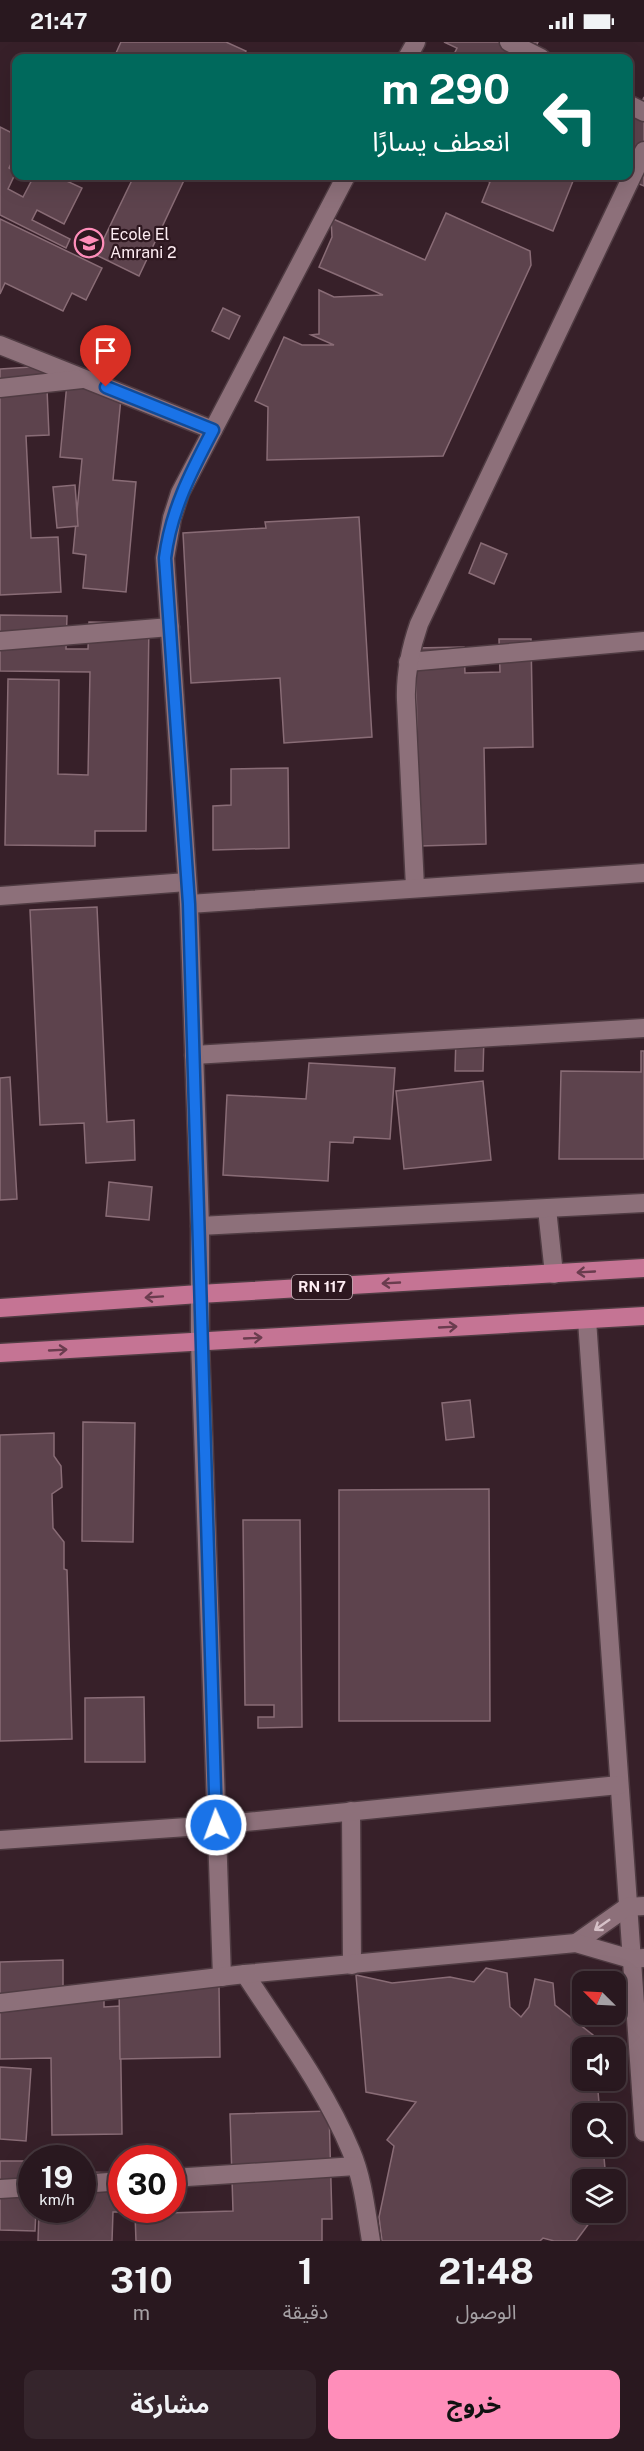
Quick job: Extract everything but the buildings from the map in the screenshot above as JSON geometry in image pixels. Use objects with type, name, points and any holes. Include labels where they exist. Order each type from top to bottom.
[{"type":"main road","name":"RN 117","points":[[0,1308],[199,1293],[644,1268]]},
{"type":"main road","points":[[0,1353],[644,1316]]},
{"type":"street","points":[[509,42],[533,54]]},
{"type":"street","points":[[633,174],[644,151]]},
{"type":"street","points":[[222,1977],[200,1343],[200,1226],[189,904],[165,558],[172,518],[180,493],[344,180]]},
{"type":"street","points":[[415,887],[406,700],[408,662],[419,624],[630,180]]},
{"type":"street","points":[[0,345],[213,430]]},
{"type":"street","points":[[0,388],[84,379]]},
{"type":"street","points":[[0,641],[170,627]]},
{"type":"street","points":[[408,662],[644,641]]},
{"type":"street","points":[[189,904],[644,873]]},
{"type":"street","points":[[0,897],[187,882]]},
{"type":"street","points":[[194,1055],[644,1028]]},
{"type":"street","points":[[200,1226],[644,1203]]},
{"type":"street","points":[[547,1209],[554,1274]]},
{"type":"street","points":[[587,1320],[620,1785],[636,1907],[644,2132]]},
{"type":"street","points":[[0,1840],[216,1825],[620,1785]]},
{"type":"street","points":[[351,1812],[352,1965]]},
{"type":"street","points":[[576,1943],[636,1907]]},
{"type":"street","points":[[0,2002],[245,1974],[576,1943],[638,1959]]},
{"type":"street","points":[[245,1974],[334,2116],[356,2166],[371,2241]]},
{"type":"street","points":[[186,2177],[356,2166]]},
{"type":"street","points":[[0,2189],[18,2188]]},
{"type":"place","name":"Ecole El Amrani 2","points":[[89,243]]},
{"type":"route","points":[[106,387],[213,430],[180,493],[172,518],[165,558],[189,904],[200,1226],[200,1343],[216,1825]]}]
